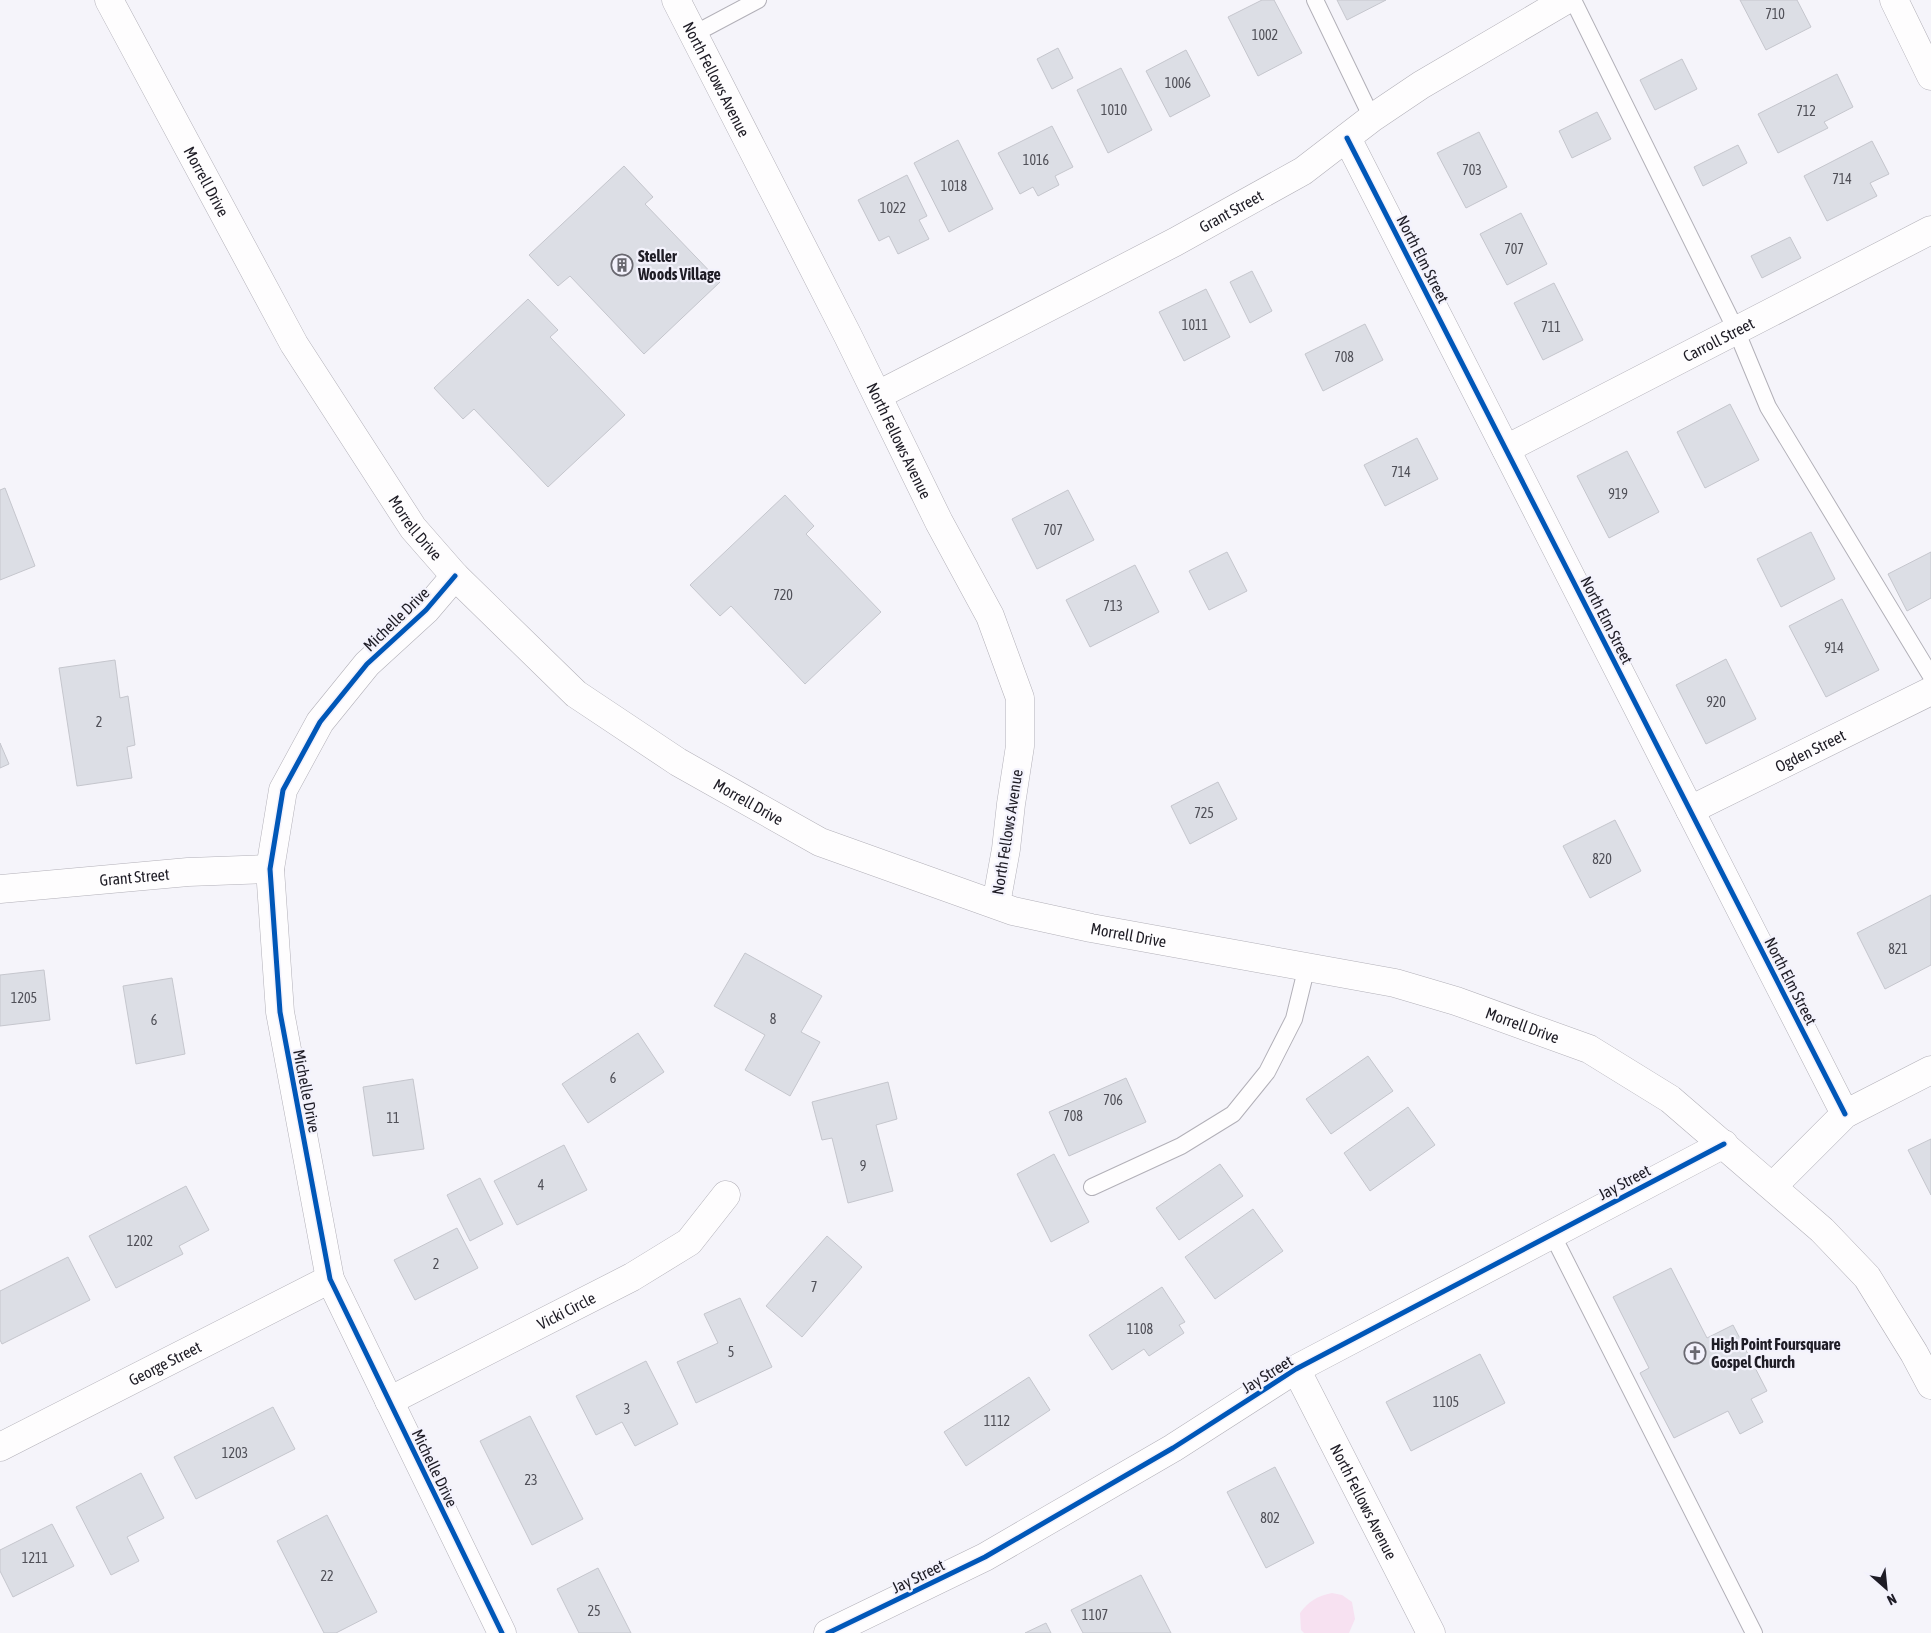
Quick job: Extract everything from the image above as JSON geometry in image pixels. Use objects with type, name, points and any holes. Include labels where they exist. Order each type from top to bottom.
[{"type":"street","name":"Morrell Drive","points":[[108,0],[294,344],[413,528],[455,576],[576,694],[678,762],[820,842],[1013,911],[1091,928],[1395,983],[1456,1000],[1589,1049],[1670,1099],[1724,1144]]},
{"type":"street","name":"North Fellows Avenue","points":[[676,0],[878,395],[939,522],[990,616],[1020,698],[1020,746],[1006,849],[996,904]]},
{"type":"street","name":"Grant Street","points":[[878,395],[1175,242],[1303,171],[1372,118],[1421,85],[1566,0]]},
{"type":"street","points":[[1894,0],[1931,76]]},
{"type":"street","name":"North Elm Street","points":[[1347,138],[1845,1114]]},
{"type":"street","name":"Carroll Street","points":[[1506,449],[1931,230]]},
{"type":"street","name":"Michelle Drive","points":[[455,576],[426,610],[367,664],[320,722],[283,790],[270,869],[280,1012],[330,1279],[502,1633]]},
{"type":"street","name":"Ogden Street","points":[[1690,810],[1931,690]]},
{"type":"street","name":"Grant Street","points":[[0,889],[188,872],[270,869]]},
{"type":"street","points":[[1773,1186],[1845,1114],[1931,1070]]},
{"type":"street","points":[[1724,1144],[1822,1230],[1867,1277],[1914,1353],[1931,1385]]},
{"type":"street","name":"Jay Street","points":[[828,1633],[985,1557],[1172,1448],[1296,1369],[1724,1144]]},
{"type":"street","name":"Vicki Circle","points":[[389,1401],[632,1277],[689,1242],[726,1196]]},
{"type":"street","name":"George Street","points":[[0,1447],[330,1279]]},
{"type":"street","name":"North Fellows Avenue","points":[[1296,1369],[1431,1633]]},
{"type":"lane","points":[[694,34],[758,0]]},
{"type":"lane","points":[[1315,0],[1372,118]]},
{"type":"lane","points":[[1573,0],[1736,330],[1768,407],[1931,676]]},
{"type":"lane","points":[[1092,1186],[1181,1146],[1233,1114],[1268,1072],[1294,1018],[1307,966]]},
{"type":"lane","points":[[1552,1234],[1754,1633]]},
{"type":"shaded area","points":[[1332,1593],[1342,1595],[1352,1602],[1355,1619],[1349,1633],[1304,1633],[1301,1630],[1300,1613],[1314,1600]]},
{"type":"building","points":[[1262,0],[1274,0],[1302,53],[1258,76],[1228,17]]},
{"type":"building","points":[[1337,0],[1386,0],[1347,20]]},
{"type":"building","points":[[1740,0],[1797,0],[1811,27],[1766,50]]},
{"type":"building","points":[[1058,48],[1073,78],[1052,89],[1037,59]]},
{"type":"building","points":[[1186,50],[1210,96],[1170,117],[1146,71]]},
{"type":"building","points":[[1682,59],[1697,89],[1655,110],[1640,80]]},
{"type":"building","points":[[1121,68],[1152,130],[1108,153],[1077,90]]},
{"type":"building","points":[[1837,74],[1853,107],[1824,122],[1828,128],[1778,153],[1758,114]]},
{"type":"building","points":[[1597,112],[1611,139],[1572,158],[1559,131]]},
{"type":"building","points":[[1052,126],[1073,167],[1055,176],[1059,185],[1038,196],[1033,187],[1020,194],[998,153]]},
{"type":"building","points":[[1479,132],[1507,187],[1466,208],[1437,153]]},
{"type":"building","points":[[958,140],[993,209],[949,232],[914,163]]},
{"type":"building","points":[[1872,141],[1889,174],[1870,183],[1877,196],[1827,221],[1804,176]]},
{"type":"building","points":[[1738,145],[1747,163],[1703,186],[1694,167]]},
{"type":"building","name":"Steller Woods Village","points":[[624,166],[653,197],[645,204],[720,282],[644,354],[570,276],[558,286],[529,255]]},
{"type":"building","points":[[907,175],[927,216],[919,220],[929,239],[898,254],[889,236],[879,241],[858,200]]},
{"type":"building","points":[[1521,213],[1547,264],[1507,285],[1480,234]]},
{"type":"building","points":[[1790,237],[1801,258],[1762,278],[1751,256]]},
{"type":"building","points":[[1252,271],[1272,311],[1250,323],[1230,282]]},
{"type":"building","points":[[1554,283],[1583,340],[1543,360],[1514,303]]},
{"type":"building","points":[[1206,289],[1230,337],[1184,361],[1159,312]]},
{"type":"building","points":[[528,299],[558,330],[550,337],[625,415],[548,487],[474,409],[463,419],[434,388]]},
{"type":"building","points":[[1365,324],[1383,360],[1323,391],[1305,354]]},
{"type":"building","points":[[1730,404],[1759,460],[1705,488],[1677,432]]},
{"type":"building","points":[[1417,438],[1438,479],[1385,506],[1364,465]]},
{"type":"building","points":[[1627,451],[1659,512],[1609,538],[1577,476]]},
{"type":"building","points":[[5,488],[35,566],[0,580],[0,490]]},
{"type":"building","points":[[1068,490],[1094,540],[1037,569],[1012,519]]},
{"type":"building","points":[[785,495],[814,526],[806,534],[881,612],[805,684],[731,606],[720,616],[690,585]]},
{"type":"building","points":[[1811,532],[1835,579],[1781,607],[1757,559]]},
{"type":"building","points":[[1227,552],[1247,591],[1209,610],[1189,571]]},
{"type":"building","points":[[1931,552],[1931,598],[1907,611],[1888,574]]},
{"type":"building","points":[[1135,565],[1159,612],[1090,647],[1066,600]]},
{"type":"building","points":[[1842,599],[1879,670],[1826,697],[1789,626]]},
{"type":"building","points":[[1726,659],[1756,719],[1706,744],[1676,685]]},
{"type":"building","points":[[115,660],[120,698],[128,696],[135,745],[127,747],[132,778],[77,786],[59,668]]},
{"type":"building","points":[[0,743],[9,764],[0,768]]},
{"type":"building","points":[[1218,782],[1237,819],[1190,844],[1171,806]]},
{"type":"building","points":[[1615,820],[1641,871],[1590,898],[1563,846]]},
{"type":"building","points":[[1931,895],[1931,965],[1885,989],[1857,933]]},
{"type":"building","points":[[745,953],[822,996],[801,1032],[820,1042],[790,1096],[745,1070],[765,1035],[714,1006]]},
{"type":"building","points":[[44,970],[50,1020],[0,1026],[0,975]]},
{"type":"building","points":[[172,978],[185,1054],[136,1064],[123,986]]},
{"type":"building","points":[[638,1033],[664,1072],[588,1123],[562,1084]]},
{"type":"building","points":[[1368,1056],[1393,1091],[1331,1134],[1306,1099]]},
{"type":"building","points":[[1126,1078],[1146,1122],[1069,1156],[1049,1112]]},
{"type":"building","points":[[413,1079],[424,1149],[373,1156],[363,1087]]},
{"type":"building","points":[[888,1082],[897,1119],[876,1125],[893,1191],[848,1203],[832,1138],[822,1140],[812,1102]]},
{"type":"building","points":[[1408,1107],[1435,1145],[1370,1191],[1344,1153]]},
{"type":"building","points":[[1931,1139],[1931,1195],[1908,1150]]},
{"type":"building","points":[[564,1145],[587,1190],[517,1225],[494,1181]]},
{"type":"building","points":[[1054,1154],[1089,1222],[1051,1242],[1017,1174]]},
{"type":"building","points":[[1220,1164],[1243,1196],[1179,1240],[1156,1208]]},
{"type":"building","points":[[480,1178],[503,1224],[470,1241],[447,1195]]},
{"type":"building","points":[[186,1186],[209,1230],[179,1246],[183,1254],[116,1288],[89,1236]]},
{"type":"building","points":[[1253,1209],[1283,1251],[1215,1299],[1185,1257]]},
{"type":"building","points":[[457,1228],[478,1268],[415,1300],[394,1260]]},
{"type":"building","points":[[827,1236],[862,1267],[802,1337],[766,1306]]},
{"type":"building","points":[[68,1257],[90,1300],[2,1344],[0,1340],[0,1291]]},
{"type":"building","name":"High Point Foursquare Gospel Church","points":[[1671,1268],[1707,1338],[1733,1325],[1767,1391],[1751,1399],[1763,1422],[1740,1434],[1728,1411],[1674,1438],[1640,1373],[1649,1368],[1613,1297]]},
{"type":"building","points":[[1162,1287],[1185,1322],[1179,1325],[1184,1333],[1149,1356],[1144,1349],[1112,1370],[1089,1335]]},
{"type":"building","points":[[740,1298],[772,1367],[696,1403],[677,1362],[718,1343],[704,1314]]},
{"type":"building","points":[[1480,1354],[1505,1403],[1411,1451],[1386,1402]]},
{"type":"building","points":[[646,1361],[678,1424],[635,1446],[622,1422],[596,1435],[576,1396]]},
{"type":"building","points":[[1029,1377],[1050,1410],[966,1466],[944,1432]]},
{"type":"building","points":[[273,1407],[295,1449],[196,1499],[174,1457]]},
{"type":"building","points":[[530,1416],[583,1519],[532,1545],[480,1441]]},
{"type":"building","points":[[1275,1467],[1314,1543],[1266,1568],[1227,1492]]},
{"type":"building","points":[[141,1473],[164,1518],[127,1537],[139,1561],[111,1575],[76,1507]]},
{"type":"building","points":[[327,1515],[377,1612],[336,1633],[324,1633],[277,1541]]},
{"type":"building","points":[[52,1524],[74,1566],[13,1597],[0,1571],[0,1550]]},
{"type":"building","points":[[598,1568],[631,1633],[579,1633],[557,1589]]},
{"type":"building","points":[[1141,1575],[1171,1633],[1083,1633],[1071,1610]]},
{"type":"building","points":[[1046,1623],[1051,1633],[1025,1633]]},
{"type":"cycle path","points":[[1347,138],[1845,1114]]},
{"type":"cycle path","points":[[455,576],[426,610],[367,664],[320,722],[283,790],[270,869],[280,1012],[330,1279],[502,1633]]},
{"type":"cycle path","points":[[828,1633],[985,1557],[1173,1448],[1296,1369],[1724,1144]]},
{"type":"place","name":"Steller Woods Village","points":[[622,265]]},
{"type":"place","name":"High Point Foursquare Gospel Church","points":[[1695,1353]]}]
